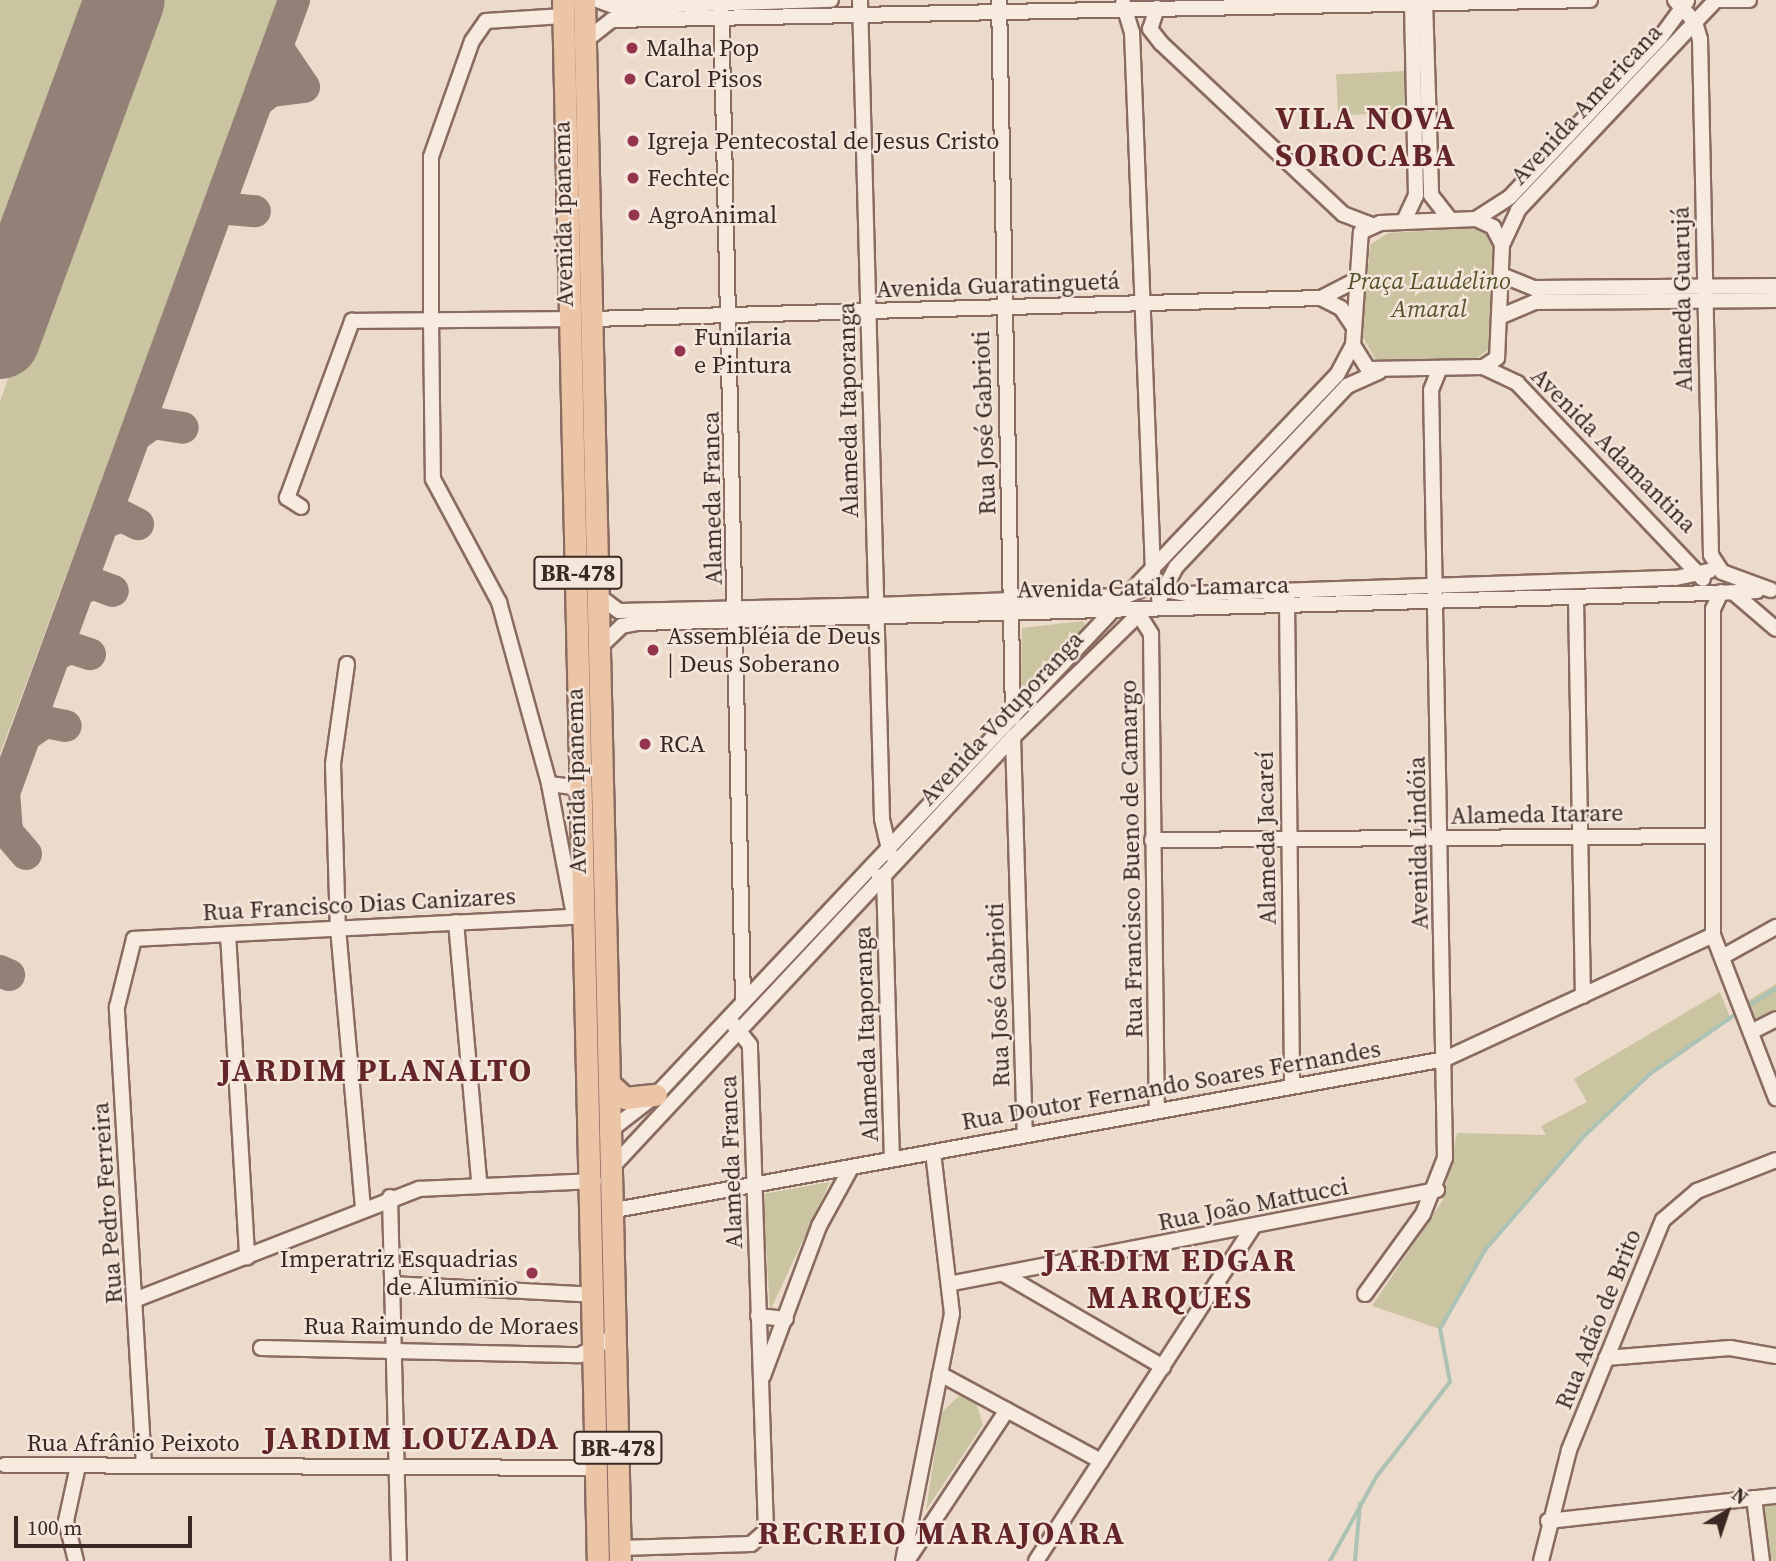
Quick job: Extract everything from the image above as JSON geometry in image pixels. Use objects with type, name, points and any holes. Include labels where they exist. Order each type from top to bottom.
[{"type":"main road","name":"Avenida Ipanema","points":[[584,0],[584,788],[580,916],[593,1145],[598,1561]]},
{"type":"main road","name":"Avenida Ipanema","points":[[563,8],[601,646],[615,1164],[620,1555]]},
{"type":"main road","points":[[613,1087],[625,1098],[656,1095]]},
{"type":"street","points":[[597,0],[615,7],[831,0]]},
{"type":"street","name":"Alameda Itaporanga","points":[[860,0],[882,819],[879,858]]},
{"type":"street","points":[[585,41],[611,20],[861,17],[1000,6],[1590,0]]},
{"type":"street","points":[[1715,0],[1749,0]]},
{"type":"street","name":"Avenida Americana","points":[[1502,245],[1518,210],[1715,0]]},
{"type":"street","points":[[1418,1],[1431,195],[1449,218]]},
{"type":"street","points":[[1404,221],[1416,195],[1418,1]]},
{"type":"street","name":"Alameda Franca","points":[[721,2],[738,614],[743,1002]]},
{"type":"street","points":[[1682,2],[1695,22]]},
{"type":"street","name":"Avenida Americana","points":[[1476,219],[1510,197],[1682,2]]},
{"type":"street","points":[[1124,5],[1133,47],[1151,570],[1164,592]]},
{"type":"street","points":[[1148,5],[1150,29],[1161,43],[1343,214],[1372,225],[1449,218],[1476,219],[1493,227],[1502,245],[1504,276],[1501,351],[1483,368],[1379,372],[1361,364],[1353,345],[1358,241],[1372,225]]},
{"type":"street","name":"Rua José Gabrioti","points":[[1000,6],[1002,308],[1013,607],[1013,718]]},
{"type":"street","points":[[563,8],[486,20],[472,41],[431,158],[433,479],[499,602],[549,784],[580,916]]},
{"type":"street","name":"Alameda Guarujá","points":[[1695,22],[1700,62],[1711,555],[1709,574]]},
{"type":"street","points":[[1133,47],[1148,37],[1161,43]]},
{"type":"street","points":[[1667,51],[1684,51],[1700,62]]},
{"type":"street","points":[[1504,276],[1534,288],[1704,294],[1776,300]]},
{"type":"street","name":"Avenida Guaratinguetá","points":[[301,507],[288,498],[352,321],[582,319],[1321,298],[1355,281]]},
{"type":"street","points":[[1503,315],[1535,302],[1704,294],[1776,286]]},
{"type":"street","points":[[1321,298],[1341,308],[1353,326]]},
{"type":"street","name":"Avenida Votuporanga","points":[[615,1164],[991,760],[1118,628],[1124,608],[1151,570],[1337,376],[1353,345]]},
{"type":"street","name":"Avenida Adamantina","points":[[1483,368],[1517,383],[1709,574]]},
{"type":"street","name":"Avenida Lindóia","points":[[1365,1294],[1437,1190],[1445,1158],[1431,390],[1439,370]]},
{"type":"street","name":"Avenida Votuporanga","points":[[593,1145],[656,1095],[1093,632],[1124,608],[1164,592],[1172,573],[1347,386],[1379,372]]},
{"type":"street","points":[[1150,541],[1161,549],[1175,546]]},
{"type":"street","name":"Avenida Cataldo Lamarca","points":[[1172,573],[1187,594]]},
{"type":"street","points":[[1709,574],[1721,593],[1776,629]]},
{"type":"street","points":[[1709,574],[1726,582],[1713,609],[1714,937],[1776,1098]]},
{"type":"street","name":"Avenida Cataldo Lamarca","points":[[1013,607],[1082,614],[1124,608],[1147,587],[1187,594],[1433,587],[1709,574],[1773,590]]},
{"type":"street","name":"Alameda Jacareí","points":[[1287,590],[1292,1084]]},
{"type":"street","name":"Avenida Cataldo Lamarca","points":[[599,596],[619,611],[738,614],[1013,607],[1287,607],[1773,590]]},
{"type":"street","points":[[1576,598],[1583,996]]},
{"type":"street","name":"Rua Francisco Bueno de Camargo","points":[[1124,608],[1151,637],[1157,1108]]},
{"type":"street","name":"Avenida Cataldo Lamarca","points":[[601,646],[622,626],[738,614]]},
{"type":"street","points":[[1082,614],[1092,618],[1093,632]]},
{"type":"street","points":[[1118,628],[1133,623],[1151,637]]},
{"type":"street","points":[[347,664],[333,764],[338,928],[363,1208]]},
{"type":"street","name":"Rua José Gabrioti","points":[[1013,737],[1026,1132]]},
{"type":"street","points":[[991,760],[1003,759],[1014,772]]},
{"type":"street","points":[[549,784],[584,788]]},
{"type":"street","points":[[882,819],[910,827]]},
{"type":"street","name":"Alameda Itarare","points":[[1152,840],[1713,836]]},
{"type":"street","points":[[879,858],[888,870],[876,876],[879,858]]},
{"type":"street","name":"Alameda Itaporanga","points":[[888,870],[885,907],[892,1158]]},
{"type":"street","name":"Alameda Itaporanga","points":[[863,897],[885,907]]},
{"type":"street","name":"Rua Francisco Dias Canizares","points":[[134,939],[580,916]]},
{"type":"street","points":[[456,922],[479,1182]]},
{"type":"street","points":[[1722,957],[1776,927]]},
{"type":"street","points":[[228,934],[247,1257]]},
{"type":"street","points":[[1714,937],[1754,939]]},
{"type":"street","name":"Rua Doutor Fernando Soares Fernandes","points":[[615,1210],[851,1168],[892,1158],[933,1153],[1026,1132],[1157,1108],[1445,1059],[1714,937]]},
{"type":"street","name":"Rua Pedro Ferreira","points":[[134,939],[117,1007],[144,1466]]},
{"type":"street","points":[[744,954],[759,972],[771,971]]},
{"type":"street","points":[[1749,1028],[1776,1018]]},
{"type":"street","points":[[723,1022],[741,1028]]},
{"type":"street","name":"Alameda Franca","points":[[620,1555],[760,1540],[766,1531],[750,1045],[741,1028]]},
{"type":"street","points":[[905,1561],[940,1374],[953,1283],[933,1153]]},
{"type":"street","name":"Rua Adão de Brito","points":[[1541,1561],[1548,1521],[1606,1358],[1663,1220],[1677,1202],[1776,1160]]},
{"type":"street","name":"Alameda Franca","points":[[761,1380],[819,1226],[851,1168]]},
{"type":"street","points":[[136,1299],[247,1257],[390,1197],[479,1182],[594,1181]]},
{"type":"street","name":"Rua João Mattucci","points":[[953,1283],[1437,1190]]},
{"type":"street","points":[[390,1197],[399,1561]]},
{"type":"street","points":[[1036,1561],[1253,1227]]},
{"type":"street","points":[[1005,1275],[1163,1367]]},
{"type":"street","points":[[393,1284],[595,1294]]},
{"type":"street","points":[[758,1316],[786,1319]]},
{"type":"street","name":"Rua Raimundo de Moraes","points":[[261,1348],[580,1354],[617,1335]]},
{"type":"street","points":[[1606,1358],[1730,1348],[1776,1356]]},
{"type":"street","points":[[940,1374],[1101,1461]]},
{"type":"street","points":[[905,1561],[1007,1410]]},
{"type":"street","name":"Rua Afrânio Peixoto","points":[[5,1465],[597,1468]]},
{"type":"street","points":[[76,1561],[66,1521],[78,1466]]},
{"type":"street","points":[[1548,1521],[1776,1496]]},
{"type":"street","points":[[1754,1499],[1762,1561]]},
{"type":"green space","points":[[0,0],[91,0],[0,244]]},
{"type":"green space","points":[[147,0],[279,0],[0,754],[0,401]]},
{"type":"green space","points":[[1405,71],[1407,112],[1338,116],[1336,75]]},
{"type":"green space","name":"Praça Laudelino Amaral","points":[[1474,228],[1488,235],[1494,251],[1488,350],[1474,360],[1376,360],[1362,336],[1370,245],[1388,233]]},
{"type":"green space","points":[[1083,621],[1087,630],[1033,687],[1021,685],[1022,628]]},
{"type":"green space","points":[[1776,984],[1776,1014],[1752,1023],[1744,1003]]},
{"type":"green space","points":[[1720,992],[1730,1017],[1650,1074],[1584,1136],[1485,1250],[1440,1329],[1372,1306],[1443,1200],[1457,1133],[1546,1135],[1541,1126],[1587,1102],[1574,1079]]},
{"type":"green space","points":[[830,1182],[770,1311],[763,1194]]},
{"type":"green space","points":[[959,1396],[976,1403],[983,1425],[926,1510],[941,1413]]},
{"type":"green space","points":[[1776,1504],[1776,1561],[1767,1561],[1761,1506]]},
{"type":"waterway","points":[[1745,1008],[1776,989]]},
{"type":"waterway","points":[[1330,1561],[1377,1476],[1450,1382],[1440,1329],[1485,1250],[1584,1136],[1650,1074],[1739,1012]]},
{"type":"waterway","points":[[1355,1561],[1360,1504]]},
{"type":"taxiway","points":[[0,804],[294,0]]},
{"type":"taxiway","points":[[258,101],[271,91],[304,87],[277,47]]},
{"type":"taxiway","points":[[218,208],[255,211]]},
{"type":"taxiway","points":[[0,312],[14,301]]},
{"type":"taxiway","points":[[135,436],[153,423],[183,428]]},
{"type":"taxiway","points":[[103,523],[122,516],[138,524]]},
{"type":"taxiway","points":[[79,589],[94,584],[113,591]]},
{"type":"taxiway","points":[[55,655],[71,648],[90,654]]},
{"type":"taxiway","points":[[25,736],[45,722],[66,726]]},
{"type":"taxiway","points":[[4,792],[7,832],[26,854]]},
{"type":"taxiway","points":[[0,971],[9,975]]},
{"type":"runway","points":[[0,339],[125,0]]},
{"type":"place","name":"Malha Pop","points":[[632,48]]},
{"type":"place","name":"Carol Pisos","points":[[630,79]]},
{"type":"place","name":"Igreja Pentecostal de Jesus Cristo","points":[[633,141]]},
{"type":"place","name":"Fechtec","points":[[633,178]]},
{"type":"place","name":"AgroAnimal","points":[[634,215]]},
{"type":"place","name":"Funilaria e Pintura","points":[[680,351]]},
{"type":"place","name":"Assembléia de Deus | Deus Soberano","points":[[653,650]]},
{"type":"place","name":"RCA","points":[[645,744]]},
{"type":"place","name":"Imperatriz Esquadrias de Aluminio","points":[[532,1273]]},
{"type":"district","name":"VILA NOVA SOROCABA","points":[[1366,138]]},
{"type":"district","name":"JARDIM PLANALTO","points":[[376,1070]]},
{"type":"district","name":"JARDIM EDGAR MARQUES","points":[[1170,1280]]},
{"type":"district","name":"JARDIM LOUZADA","points":[[412,1438]]},
{"type":"district","name":"RECREIO MARAJOARA","points":[[942,1533]]}]
